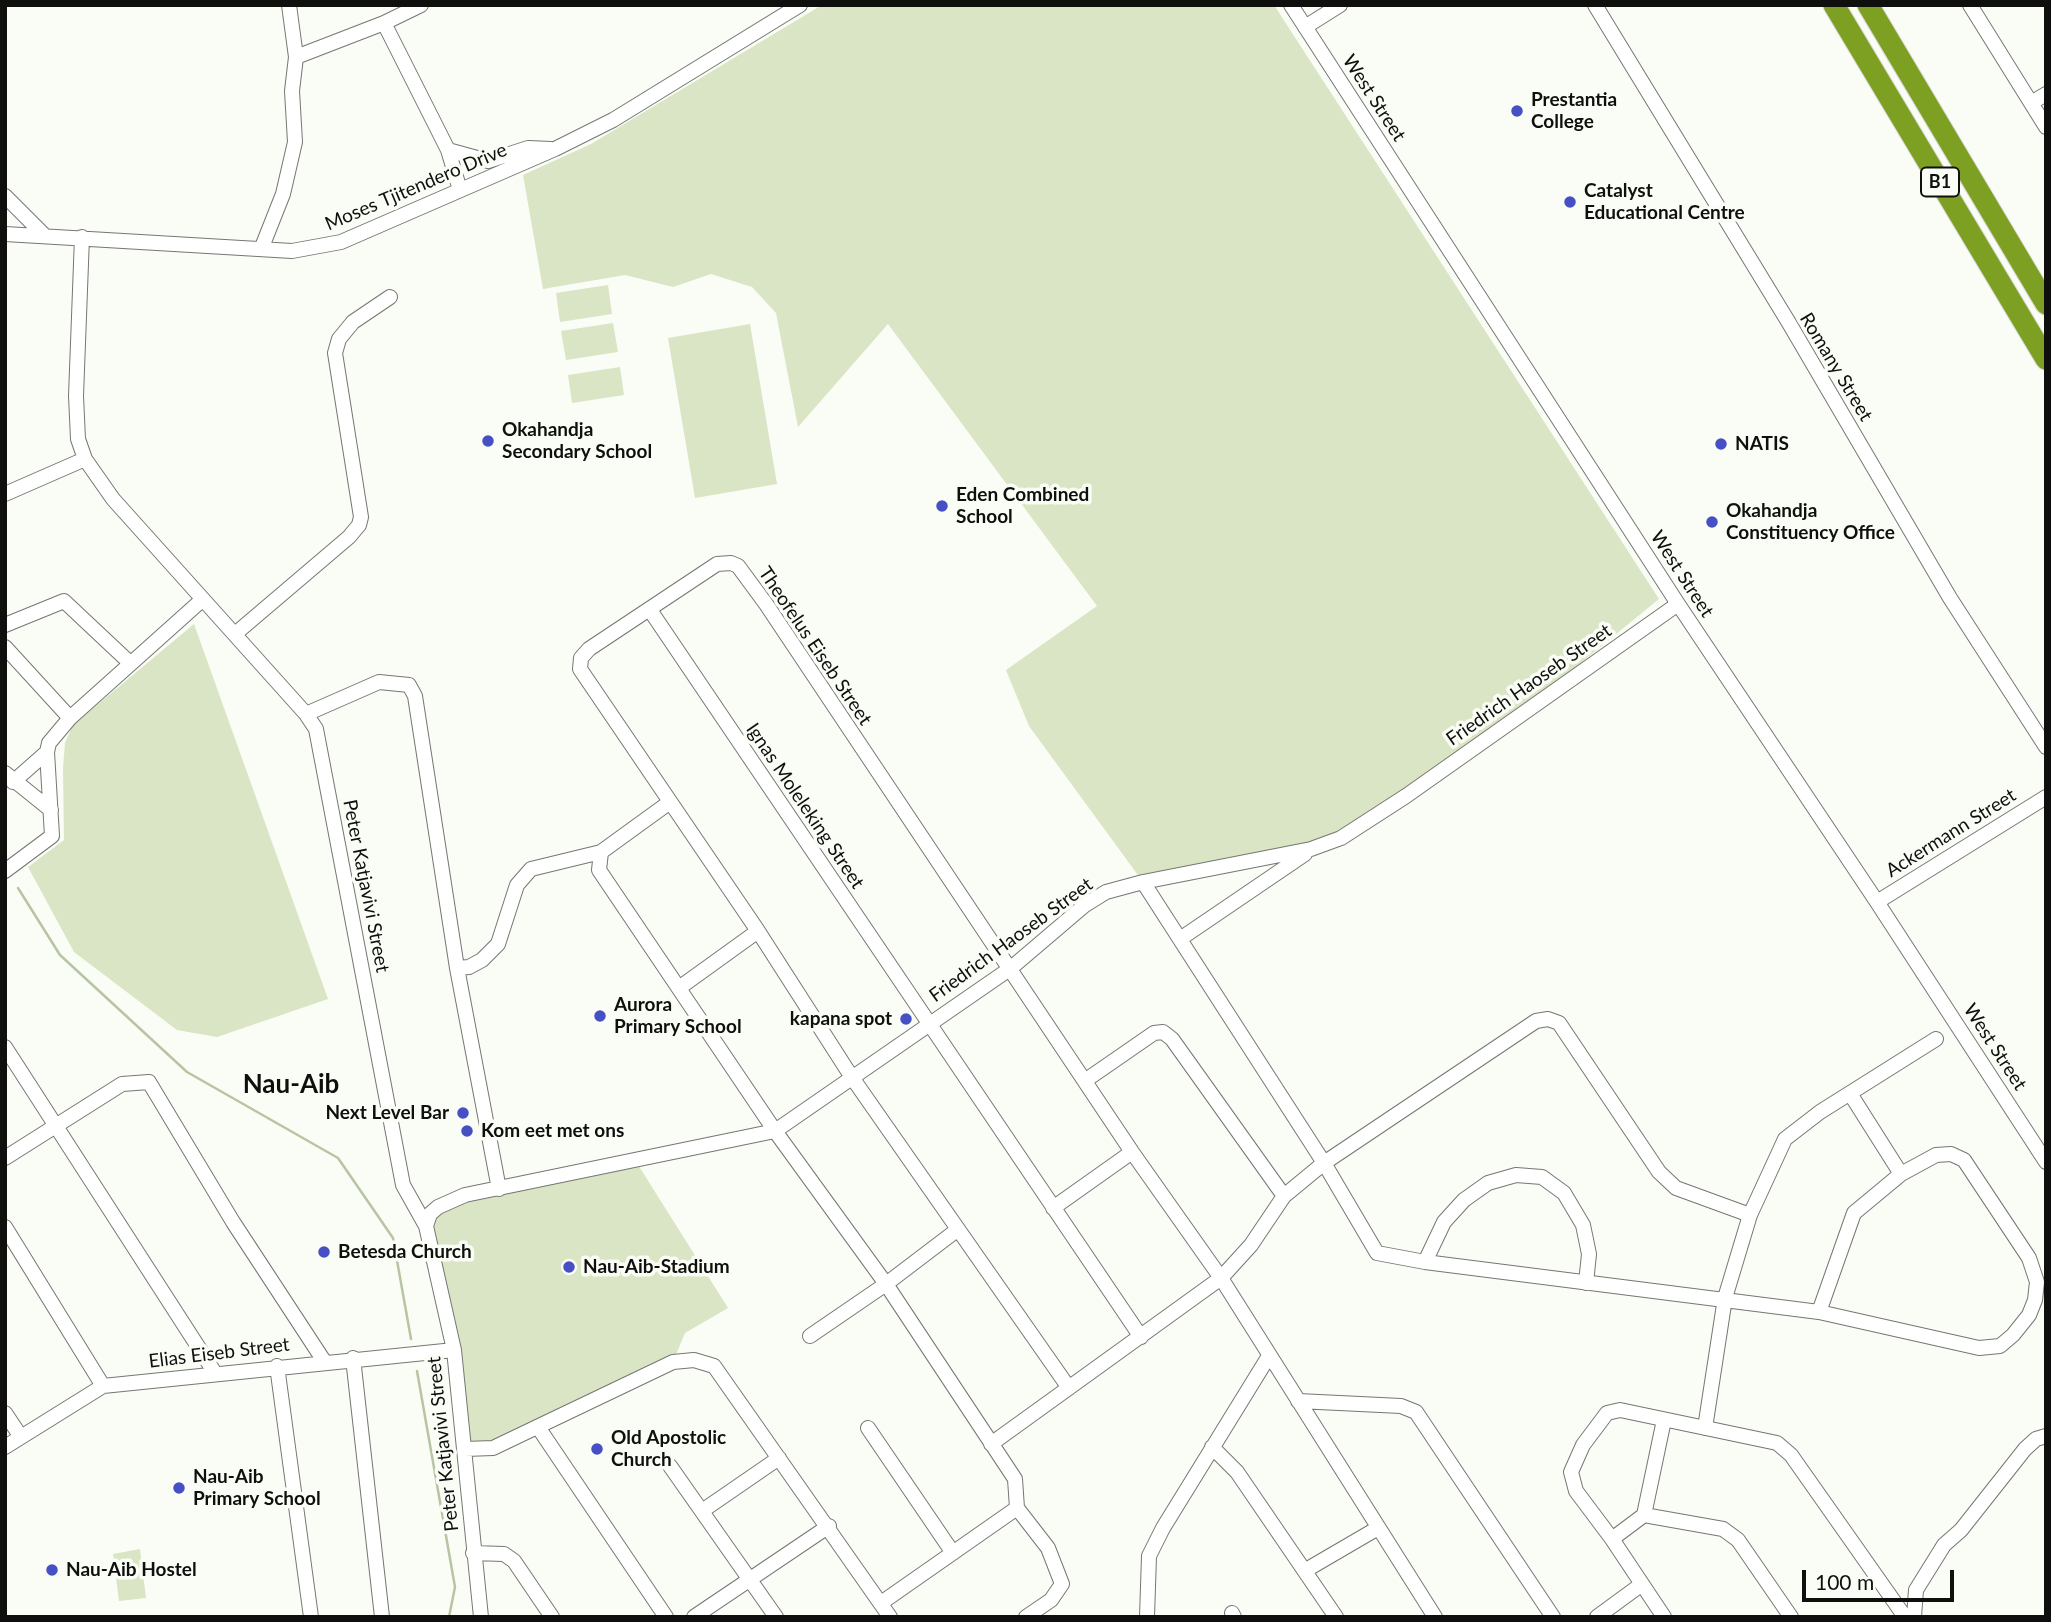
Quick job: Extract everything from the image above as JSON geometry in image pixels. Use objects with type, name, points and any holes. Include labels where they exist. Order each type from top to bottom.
[{"type":"highway","name":"B1","points":[[1834,5],[2046,359]]},
{"type":"highway","name":"B1","points":[[1868,5],[2046,304]]},
{"type":"street","points":[[262,247],[283,194],[295,142],[292,91],[296,57],[289,5]]},
{"type":"street","points":[[296,57],[384,23],[421,5]]},
{"type":"street","name":"Moses Tjitendero Drive","points":[[5,234],[262,247],[292,251],[341,242],[555,149],[612,120],[800,5]]},
{"type":"street","name":"West Street","points":[[1291,5],[1678,604],[2046,1162]]},
{"type":"street","points":[[1305,27],[1340,5]]},
{"type":"street","name":"Romany Street","points":[[1595,5],[1776,302],[1950,598],[2046,747]]},
{"type":"street","points":[[1970,5],[2046,127]]},
{"type":"street","points":[[384,23],[448,150],[460,190]]},
{"type":"street","points":[[2031,103],[2046,93]]},
{"type":"street","points":[[448,150],[488,161],[528,148],[555,149]]},
{"type":"street","points":[[5,196],[45,236]]},
{"type":"street","name":"Peter Katjavivi Street","points":[[82,237],[76,396],[78,439],[85,459],[113,499],[306,714],[316,729],[403,1185],[426,1226],[454,1350],[465,1449],[472,1553],[481,1617]]},
{"type":"street","points":[[235,634],[349,537],[359,525],[361,517],[335,353],[340,339],[353,322],[390,297]]},
{"type":"street","points":[[5,494],[85,459]]},
{"type":"street","name":"Theofelus Eiseb Street","points":[[1011,968],[738,566],[731,563],[717,564],[589,649],[581,658],[580,669],[758,931],[851,1076],[1069,1388]]},
{"type":"street","points":[[5,871],[48,842],[52,836],[47,752],[49,743],[70,718],[202,598]]},
{"type":"street","points":[[5,625],[64,601],[130,663]]},
{"type":"street","name":"Friedrich Haoseb Street","points":[[426,1226],[430,1214],[438,1207],[465,1195],[775,1131],[1011,968],[1085,905],[1106,892],[1143,882],[1311,849],[1341,838],[1406,796],[1678,604]]},
{"type":"street","name":"Ignas Moleleking Street","points":[[650,610],[1141,1337]]},
{"type":"street","points":[[5,647],[70,718]]},
{"type":"street","points":[[306,714],[379,682],[409,685],[415,696],[457,968],[499,1189]]},
{"type":"street","points":[[47,752],[9,778],[51,810]]},
{"type":"street","name":"Ackermann Street","points":[[1877,902],[2046,797]]},
{"type":"street","points":[[457,968],[469,967],[482,960],[498,944],[517,885],[531,869],[601,852],[670,802]]},
{"type":"street","points":[[1180,939],[1311,849]]},
{"type":"street","points":[[601,852],[599,870],[775,1131],[886,1284],[1016,1479],[1017,1508],[1048,1548],[1062,1584],[1051,1600],[1026,1617]]},
{"type":"street","points":[[1143,882],[1324,1163],[1377,1252],[1425,1262],[1819,1312],[1979,1348],[2000,1346],[2013,1335],[2029,1315],[2035,1300],[2037,1282],[2029,1258],[1964,1160],[1951,1154],[1936,1155],[1901,1174],[1854,1213],[1819,1312]]},
{"type":"street","points":[[679,988],[758,931]]},
{"type":"street","points":[[1011,968],[1132,1152],[1221,1278],[1435,1617]]},
{"type":"street","points":[[991,1444],[1221,1278],[1251,1245],[1284,1196],[1324,1163],[1536,1021],[1548,1019],[1559,1023],[1660,1172],[1676,1188],[1750,1215]]},
{"type":"street","points":[[1087,1080],[1154,1033],[1163,1032],[1172,1039],[1284,1196]]},
{"type":"street","points":[[1704,1428],[1725,1298],[1750,1215],[1785,1139],[1820,1112],[1851,1095],[1936,1039]]},
{"type":"street","points":[[5,1047],[215,1373]]},
{"type":"street","points":[[5,1158],[122,1084],[142,1080],[149,1082],[233,1222],[324,1361]]},
{"type":"street","points":[[1851,1095],[1901,1174]]},
{"type":"street","points":[[1053,1208],[1132,1152]]},
{"type":"street","points":[[1425,1262],[1444,1222],[1488,1182],[1516,1175],[1542,1177],[1564,1192],[1583,1226],[1589,1254],[1586,1283]]},
{"type":"street","points":[[5,1227],[103,1386]]},
{"type":"street","points":[[810,1336],[886,1284],[957,1230]]},
{"type":"street","name":"Elias Eiseb Street","points":[[5,1447],[103,1386],[353,1358],[454,1350]]},
{"type":"street","points":[[1147,1617],[1149,1556],[1269,1356]]},
{"type":"street","points":[[353,1358],[382,1617]]},
{"type":"street","points":[[465,1449],[493,1448],[673,1362],[694,1360],[714,1366],[829,1526],[890,1617]]},
{"type":"street","points":[[277,1366],[311,1617]]},
{"type":"street","points":[[1298,1401],[1401,1406],[1416,1412],[1553,1617]]},
{"type":"street","points":[[1664,1617],[1576,1491],[1571,1472],[1583,1445],[1607,1413],[1620,1410],[1777,1443],[1791,1455],[1905,1617]]},
{"type":"street","points":[[5,1413],[21,1437]]},
{"type":"street","points":[[1612,1539],[1644,1515],[1664,1420]]},
{"type":"street","points":[[538,1427],[666,1617]]},
{"type":"street","points":[[868,1428],[953,1553]]},
{"type":"street","points":[[1914,1617],[1916,1590],[1944,1545],[1961,1530],[2025,1449],[2036,1439],[2046,1436]]},
{"type":"street","points":[[1212,1447],[1237,1472],[1306,1570],[1335,1617]]},
{"type":"street","points":[[702,1511],[779,1458]]},
{"type":"street","points":[[670,1466],[776,1617]]},
{"type":"street","points":[[881,1603],[1017,1508]]},
{"type":"street","points":[[1644,1515],[1723,1529],[1738,1540],[1791,1617]]},
{"type":"street","points":[[694,1617],[829,1526]]},
{"type":"street","points":[[1306,1570],[1378,1528]]},
{"type":"street","points":[[472,1553],[504,1554],[514,1561],[552,1617]]},
{"type":"street","points":[[1597,1617],[1642,1584]]},
{"type":"green space","points":[[822,5],[1274,5],[1659,599],[1496,732],[1341,838],[1143,882],[1029,726],[1006,670],[1097,606],[888,324],[798,427],[776,313],[752,287],[711,274],[673,287],[625,275],[543,289],[523,175],[591,144]]},
{"type":"green space","points":[[608,285],[612,314],[560,322],[556,293]]},
{"type":"green space","points":[[613,323],[618,352],[566,360],[561,331]]},
{"type":"green space","points":[[750,324],[777,484],[695,498],[668,338]]},
{"type":"green space","points":[[620,367],[624,395],[572,403],[568,375]]},
{"type":"green space","points":[[194,624],[328,999],[217,1037],[177,1030],[74,952],[28,867],[64,840],[63,768],[65,743],[73,725]]},
{"type":"green space","name":"Nau-Aib-Stadium","points":[[635,1160],[728,1308],[685,1333],[673,1362],[538,1427],[465,1449],[430,1214],[438,1207]]},
{"type":"green space","points":[[140,1549],[146,1598],[119,1601],[113,1554]]},
{"type":"waterway","points":[[18,888],[60,955],[187,1072],[338,1158],[393,1238],[411,1339]]},
{"type":"waterway","points":[[417,1371],[455,1587],[449,1617]]},
{"type":"place","name":"Prestantia College","points":[[1517,111]]},
{"type":"place","name":"Catalyst Educational Centre","points":[[1570,202]]},
{"type":"place","name":"Okahandja Secondary School","points":[[488,441]]},
{"type":"place","name":"NATIS","points":[[1721,444]]},
{"type":"place","name":"Eden Combined School","points":[[942,506]]},
{"type":"place","name":"Okahandja Constituency Office","points":[[1712,522]]},
{"type":"place","name":"Aurora Primary School","points":[[600,1016]]},
{"type":"place","name":"kapana spot","points":[[906,1019]]},
{"type":"place","name":"Next Level Bar","points":[[463,1113]]},
{"type":"place","name":"Kom eet met ons","points":[[467,1131]]},
{"type":"place","name":"Betesda Church","points":[[324,1252]]},
{"type":"place","name":"Nau-Aib-Stadium","points":[[569,1267]]},
{"type":"place","name":"Old Apostolic Church","points":[[597,1449]]},
{"type":"place","name":"Nau-Aib Primary School","points":[[179,1488]]},
{"type":"place","name":"Nau-Aib Hostel","points":[[52,1570]]},
{"type":"district","name":"Nau-Aib","points":[[291,1085]]}]
